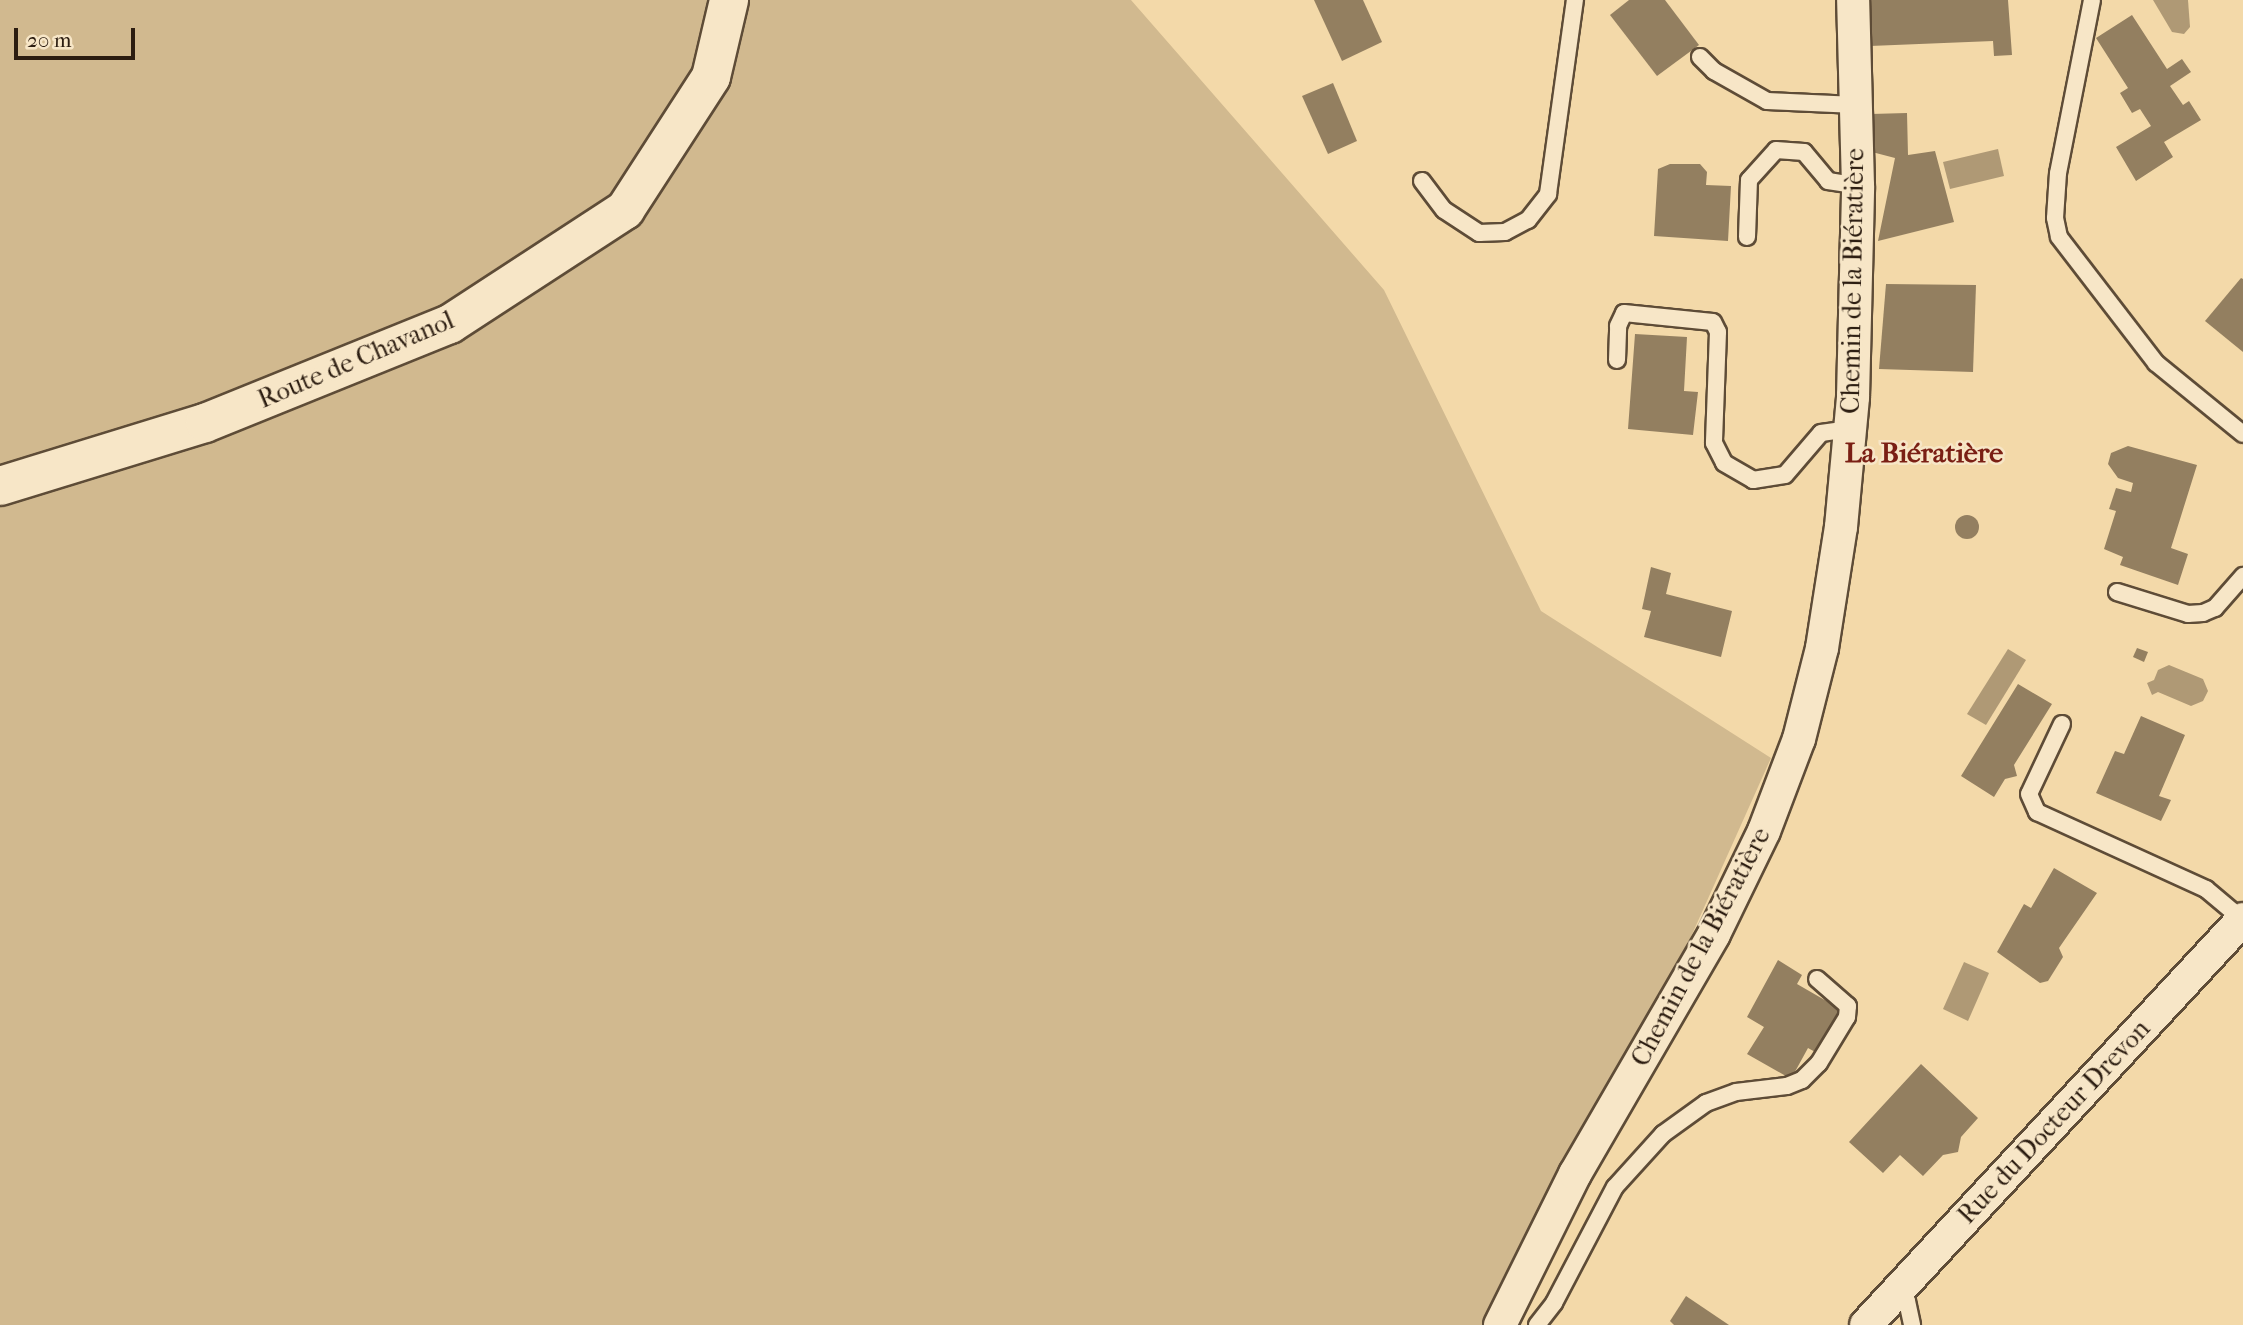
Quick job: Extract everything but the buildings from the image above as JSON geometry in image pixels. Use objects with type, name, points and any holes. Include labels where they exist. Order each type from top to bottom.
[{"type":"street","name":"Route de Chavanol","points":[[0,486],[205,422],[450,324],[625,210],[711,77],[729,0]]},
{"type":"street","name":"Chemin de la Biératière","points":[[1500,1325],[1575,1174],[1714,934],[1764,831],[1799,739],[1822,648],[1841,527],[1850,429],[1857,320],[1858,186],[1853,0]]},
{"type":"street","name":"Rue du Docteur Drevon","points":[[1866,1325],[1896,1289],[2243,920]]},
{"type":"lane","points":[[1422,181],[1444,209],[1479,233],[1505,232],[1528,220],[1548,194],[1575,0]]},
{"type":"lane","points":[[2092,0],[2057,173],[2054,218],[2059,237],[2156,363],[2243,434]]},
{"type":"lane","points":[[1700,57],[1714,71],[1767,101],[1856,105]]},
{"type":"lane","points":[[1747,237],[1749,180],[1776,150],[1804,152],[1828,181],[1858,186]]},
{"type":"lane","points":[[1618,360],[1618,326],[1624,313],[1713,322],[1718,332],[1714,443],[1724,463],[1753,480],[1785,475],[1821,433],[1850,429]]},
{"type":"lane","points":[[2117,592],[2188,614],[2203,613],[2215,608],[2243,576]]},
{"type":"lane","points":[[2062,724],[2029,794],[2037,812],[2206,888],[2243,920]]},
{"type":"lane","points":[[1537,1325],[1554,1303],[1615,1187],[1663,1134],[1706,1103],[1736,1092],[1787,1086],[1802,1080],[1819,1063],[1847,1017],[1848,1006],[1817,979]]},
{"type":"lane","points":[[1896,1289],[1907,1301],[1912,1325]]},
{"type":"shaded area","points":[[0,0],[1131,0],[1384,290],[1541,611],[1771,758],[1517,1325],[0,1325]]},
{"type":"shaded area","points":[[2153,0],[2188,0],[2190,27],[2184,34],[2172,32]]},
{"type":"shaded area","points":[[1998,149],[2004,176],[1950,189],[1943,162]]},
{"type":"shaded area","points":[[2008,649],[2026,660],[1986,725],[1967,714]]},
{"type":"shaded area","points":[[2169,665],[2203,679],[2208,691],[2203,701],[2191,706],[2158,692],[2152,695],[2147,683],[2154,680],[2158,670]]},
{"type":"shaded area","points":[[1964,962],[1989,973],[1968,1021],[1943,1009]]},
{"type":"district","name":"La Biératière","points":[[1924,453]]}]
